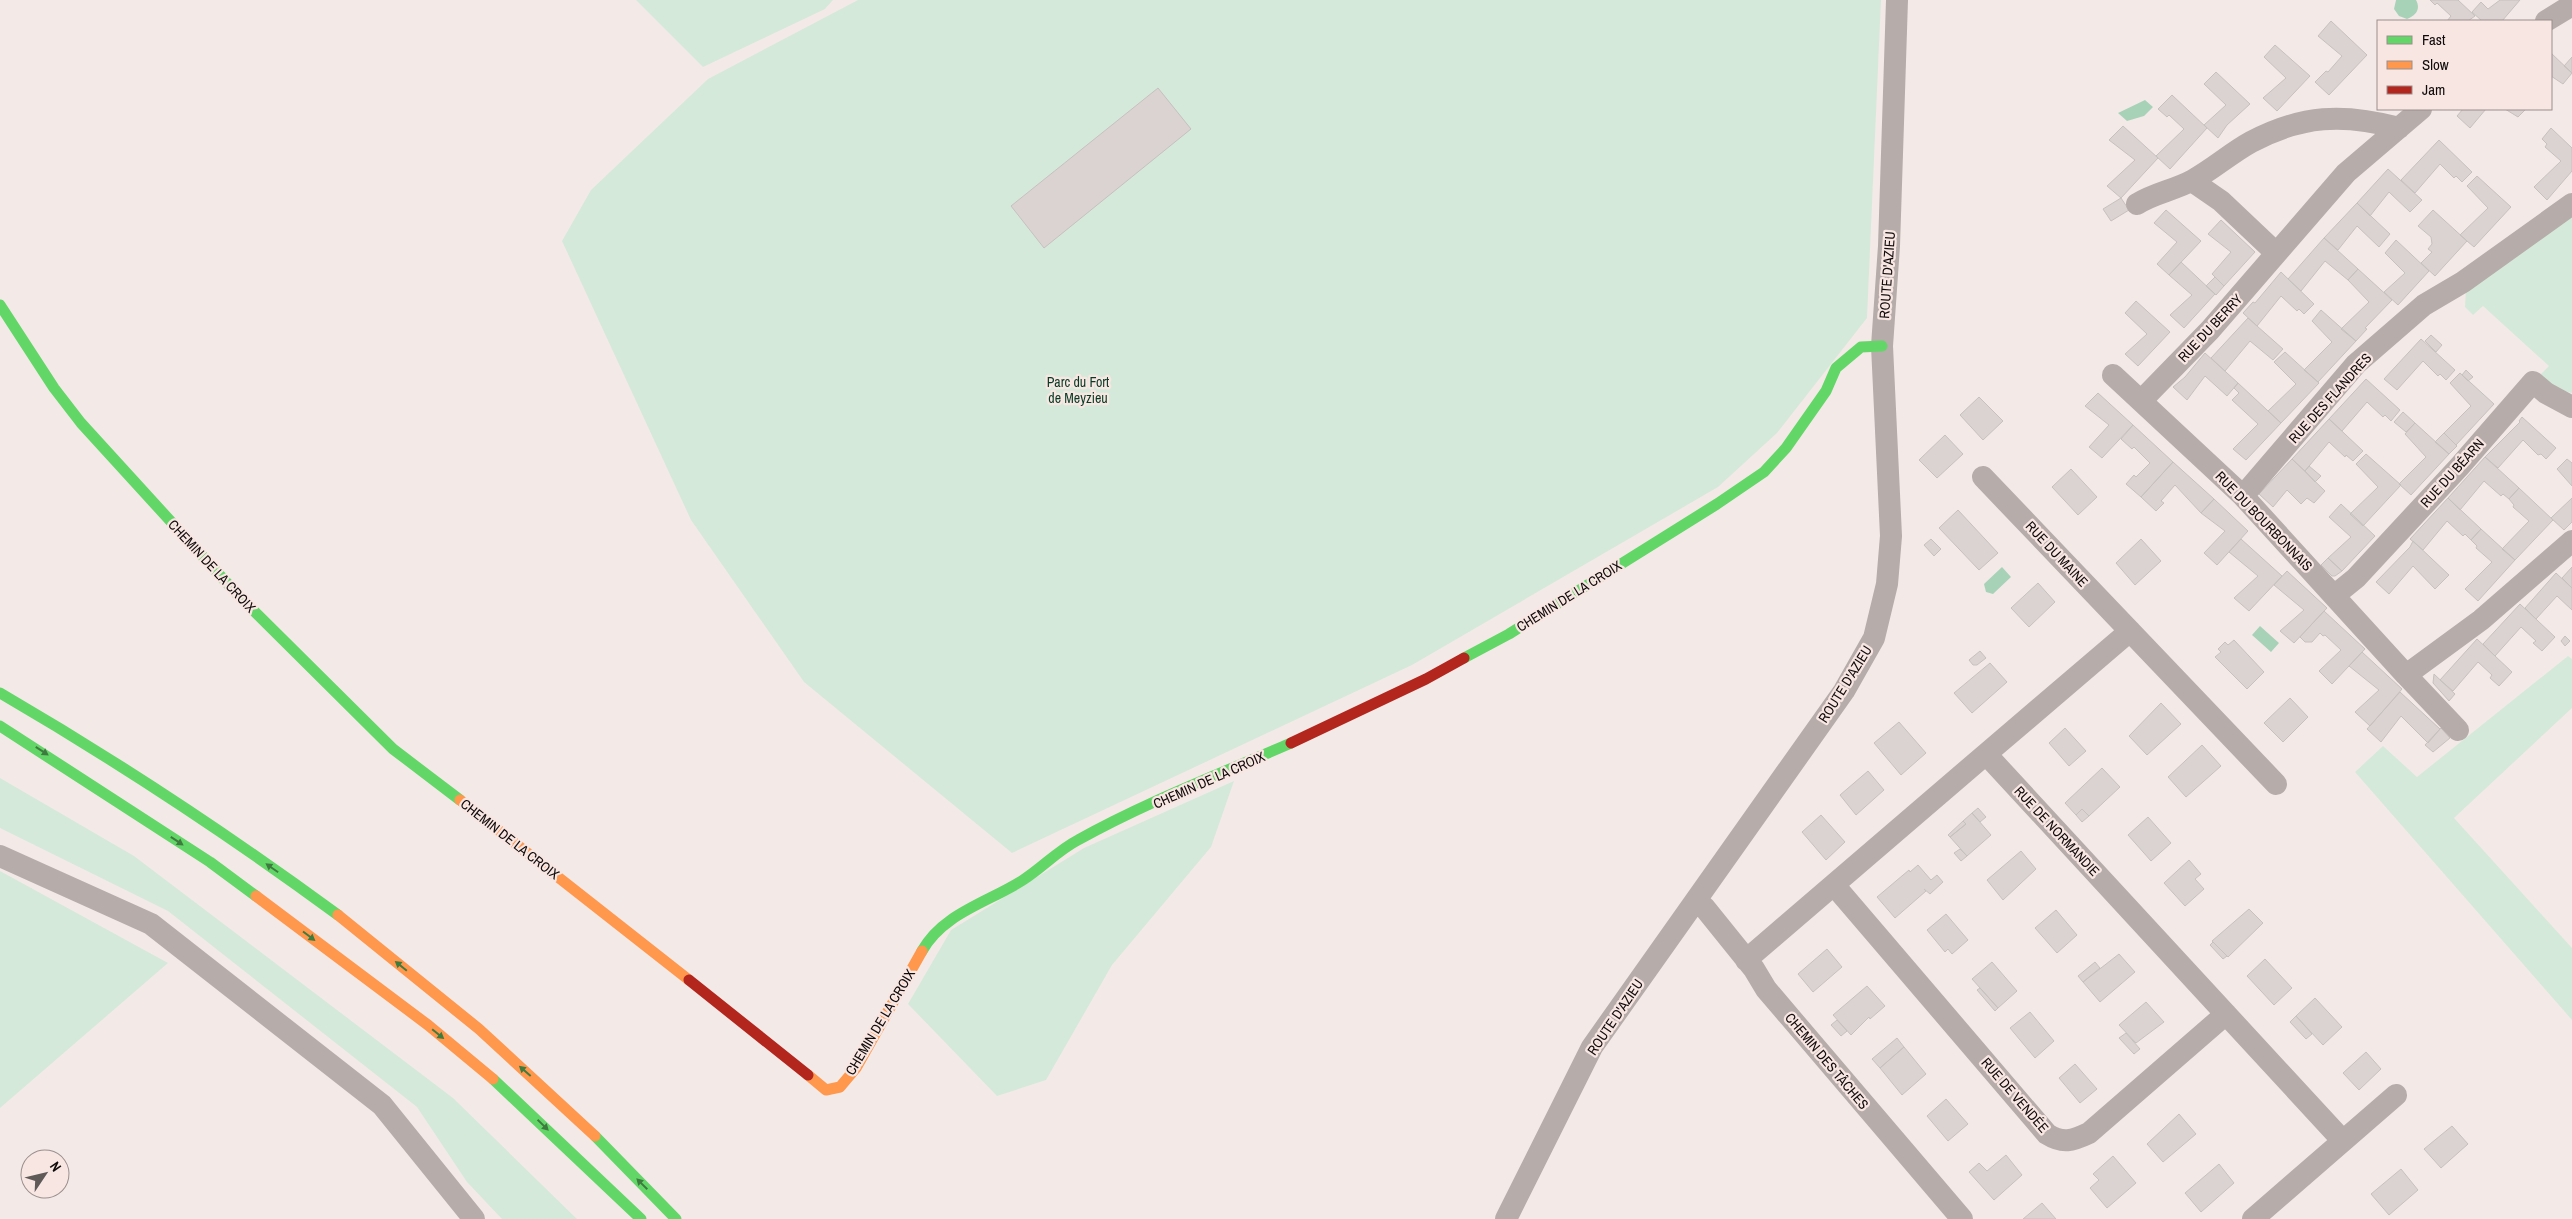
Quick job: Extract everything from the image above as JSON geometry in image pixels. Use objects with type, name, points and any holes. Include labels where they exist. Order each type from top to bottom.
[{"type":"main road","name":"CHEMIN DE LA CROIX","points":[[0,305],[54,388],[81,423],[237,594],[393,749],[599,907],[826,1090],[840,1087],[856,1068],[924,947],[953,917],[1024,880],[1051,857],[1077,840],[1180,791],[1321,730],[1426,679],[1509,634],[1557,602],[1717,504],[1764,472],[1786,448],[1826,391],[1836,368],[1861,347],[1882,346]]},
{"type":"main road","points":[[0,693],[136,776],[222,832],[331,910],[444,1000],[542,1085],[676,1219]]},
{"type":"main road","points":[[0,726],[210,862],[428,1025],[482,1069],[526,1109],[641,1219]]},
{"type":"street","name":"ROUTE D'AZIEU","points":[[1506,1219],[1592,1047],[1844,691],[1874,638],[1887,584],[1891,536],[1882,346],[1889,246],[1897,0]]},
{"type":"street","points":[[2548,20],[2572,5]]},
{"type":"street","name":"RUE DU BERRY","points":[[2141,401],[2210,330],[2346,173],[2420,110]]},
{"type":"street","points":[[2137,204],[2192,181],[2249,143],[2284,127],[2322,119],[2361,119],[2399,128]]},
{"type":"street","points":[[2192,181],[2221,201],[2276,253]]},
{"type":"street","name":"RUE DES FLANDRES","points":[[2243,496],[2356,364],[2424,305],[2463,282],[2572,204]]},
{"type":"street","name":"RUE DU BOURBONNAIS","points":[[2113,375],[2243,496],[2458,730]]},
{"type":"street","name":"RUE DU BÉARN","points":[[2335,594],[2356,578],[2533,382],[2546,394],[2572,407]]},
{"type":"street","name":"RUE DU MAINE","points":[[1984,477],[2276,784]]},
{"type":"street","points":[[2406,675],[2480,620],[2572,542]]},
{"type":"street","points":[[1746,960],[2130,631]]},
{"type":"street","name":"RUE DE NORMANDIE","points":[[1986,754],[2343,1141]]},
{"type":"street","points":[[0,856],[151,924],[382,1105],[474,1219]]},
{"type":"street","name":"RUE DE VENDÉE","points":[[1834,885],[2047,1134],[2060,1142],[2074,1140],[2089,1133],[2226,1014]]},
{"type":"street","name":"CHEMIN DES TÂCHES","points":[[1696,901],[1704,907],[1746,960],[1766,989],[1962,1219]]},
{"type":"street","points":[[2260,1217],[2396,1095]]},
{"type":"green space","points":[[636,0],[833,0],[825,9],[703,67]]},
{"type":"green space","name":"Parc du Fort de Meyzieu","points":[[858,0],[1881,0],[1867,318],[1777,433],[1718,487],[1412,665],[1012,853],[804,682],[691,520],[562,241],[591,190],[708,79]]},
{"type":"green space","points":[[2572,204],[2572,393],[2549,387],[2539,376],[2549,366],[2483,306],[2473,315],[2465,307],[2466,288]]},
{"type":"green space","points":[[2568,656],[2572,659],[2572,708],[2454,818],[2572,948],[2572,1020],[2355,772],[2383,746],[2417,777]]},
{"type":"green space","points":[[0,778],[134,856],[453,1098],[577,1219],[502,1219],[467,1182],[417,1107],[168,911],[0,828]]},
{"type":"green space","points":[[1234,781],[1211,847],[1112,965],[1046,1080],[997,1096],[908,1004],[951,930],[1084,848]]},
{"type":"green space","points":[[0,871],[168,963],[0,1108]]},
{"type":"shaded area","points":[[2396,0],[2416,0],[2417,12],[2407,19],[2399,16],[2394,9]]},
{"type":"shaded area","points":[[2145,100],[2153,107],[2144,116],[2127,121],[2118,113]]},
{"type":"shaded area","points":[[2002,567],[2011,577],[1993,594],[1986,592],[1984,584]]},
{"type":"shaded area","points":[[2260,626],[2279,643],[2271,652],[2252,635]]},
{"type":"building","points":[[2430,0],[2458,0],[2475,16],[2469,20],[2448,20],[2451,16],[2437,3],[2435,5]]},
{"type":"building","points":[[2500,0],[2520,0],[2503,20],[2481,20],[2472,12],[2481,2],[2488,9]]},
{"type":"building","points":[[2331,21],[2367,55],[2329,95],[2315,82],[2326,71],[2328,72],[2342,56],[2318,36]]},
{"type":"building","points":[[2275,45],[2310,76],[2277,111],[2263,98],[2286,78],[2264,57]]},
{"type":"building","points":[[2552,54],[2572,73],[2563,84],[2552,77]]},
{"type":"building","points":[[2572,57],[2572,73],[2564,66]]},
{"type":"building","points":[[2216,72],[2250,104],[2227,125],[2218,138],[2204,125],[2226,105],[2204,84]]},
{"type":"building","points":[[1158,88],[1191,129],[1044,248],[1011,206]]},
{"type":"building","points":[[2172,95],[2207,128],[2170,169],[2156,156],[2184,129],[2169,115],[2167,117],[2158,109]]},
{"type":"building","points":[[2462,110],[2485,110],[2470,128],[2457,116]]},
{"type":"building","points":[[2507,110],[2525,110],[2518,117]]},
{"type":"building","points":[[2123,126],[2158,158],[2121,198],[2107,186],[2135,160],[2109,140]]},
{"type":"building","points":[[2551,128],[2572,148],[2572,171],[2547,200],[2534,187],[2561,161],[2545,147],[2547,144],[2542,139]]},
{"type":"building","points":[[2439,140],[2472,172],[2462,182],[2456,176],[2454,178],[2440,164],[2415,193],[2401,180]]},
{"type":"building","points":[[2388,169],[2422,200],[2410,212],[2389,192],[2370,216],[2357,203]]},
{"type":"building","points":[[2477,176],[2511,207],[2474,247],[2460,235],[2488,208],[2467,186]]},
{"type":"building","points":[[2121,198],[2129,210],[2111,221],[2103,209]]},
{"type":"building","points":[[2357,203],[2390,234],[2379,247],[2357,226],[2338,250],[2324,238]]},
{"type":"building","points":[[2166,210],[2201,241],[2169,275],[2157,264],[2177,242],[2154,223]]},
{"type":"building","points":[[2433,210],[2467,241],[2435,276],[2421,263],[2432,252],[2428,249],[2432,244],[2431,237],[2418,226]]},
{"type":"building","points":[[2221,220],[2255,252],[2224,286],[2212,274],[2231,252],[2208,234]]},
{"type":"building","points":[[2324,238],[2358,269],[2348,280],[2325,261],[2301,291],[2288,279]]},
{"type":"building","points":[[2396,240],[2429,271],[2398,305],[2384,292],[2405,273],[2385,253]]},
{"type":"building","points":[[2181,262],[2215,294],[2184,328],[2170,315],[2192,295],[2169,275]]},
{"type":"building","points":[[2358,269],[2392,300],[2365,328],[2367,329],[2356,341],[2341,329],[2369,302],[2348,280]]},
{"type":"building","points":[[2281,272],[2314,304],[2304,314],[2299,309],[2297,311],[2281,296],[2257,326],[2243,313],[2253,302],[2255,303]]},
{"type":"building","points":[[2215,277],[2224,286],[2216,295],[2206,286]]},
{"type":"building","points":[[2136,301],[2170,332],[2138,366],[2125,354],[2147,334],[2125,313]]},
{"type":"building","points":[[2321,310],[2356,341],[2318,382],[2304,370],[2332,342],[2312,321]]},
{"type":"building","points":[[2248,318],[2283,349],[2273,360],[2250,341],[2225,371],[2211,358]]},
{"type":"building","points":[[2431,335],[2442,345],[2436,352],[2425,341]]},
{"type":"building","points":[[2421,339],[2455,370],[2446,380],[2440,374],[2438,376],[2423,361],[2397,390],[2384,379]]},
{"type":"building","points":[[2285,352],[2319,383],[2281,423],[2268,411],[2296,384],[2274,362]]},
{"type":"building","points":[[2205,353],[2238,383],[2227,396],[2205,376],[2187,400],[2173,387],[2185,377]]},
{"type":"building","points":[[2466,370],[2473,377],[2468,381],[2462,375]]},
{"type":"building","points":[[2460,373],[2494,404],[2456,445],[2444,433],[2471,406],[2450,383]]},
{"type":"building","points":[[2366,379],[2400,410],[2391,421],[2385,415],[2383,417],[2367,402],[2342,431],[2329,419]]},
{"type":"building","points":[[2238,383],[2281,423],[2246,460],[2233,449],[2258,424],[2232,400],[2239,393],[2234,388]]},
{"type":"building","points":[[2098,393],[2133,425],[2102,458],[2089,447],[2109,425],[2085,406]]},
{"type":"building","points":[[1979,397],[2003,421],[1983,440],[1960,415]]},
{"type":"building","points":[[2403,412],[2415,423],[2406,432],[2394,422]]},
{"type":"building","points":[[2522,417],[2556,448],[2546,459],[2541,454],[2538,455],[2523,440],[2498,468],[2485,457],[2520,422]]},
{"type":"building","points":[[2329,419],[2363,451],[2353,461],[2346,455],[2345,457],[2329,442],[2305,471],[2292,459]]},
{"type":"building","points":[[2415,423],[2449,454],[2411,495],[2399,484],[2426,457],[2405,434]]},
{"type":"building","points":[[2133,425],[2173,462],[2141,497],[2126,484],[2134,475],[2136,477],[2150,463],[2134,447],[2132,449],[2121,439]]},
{"type":"building","points":[[2444,433],[2457,446],[2449,454],[2435,442]]},
{"type":"building","points":[[1945,435],[1963,454],[1937,478],[1919,460]]},
{"type":"building","points":[[2366,454],[2401,485],[2363,526],[2350,514],[2378,487],[2356,464]]},
{"type":"building","points":[[2485,457],[2519,488],[2509,499],[2503,494],[2501,496],[2484,481],[2460,510],[2448,498]]},
{"type":"building","points":[[2292,459],[2325,491],[2314,503],[2307,498],[2301,504],[2287,490],[2273,507],[2259,494]]},
{"type":"building","points":[[2567,459],[2572,463],[2572,486],[2557,469]]},
{"type":"building","points":[[2173,462],[2214,499],[2201,513],[2175,485],[2161,501],[2164,503],[2156,511],[2141,497]]},
{"type":"building","points":[[2309,466],[2321,476],[2315,482],[2305,471]]},
{"type":"building","points":[[2071,469],[2097,497],[2078,515],[2052,487]]},
{"type":"building","points":[[2519,488],[2553,520],[2515,560],[2502,549],[2529,521],[2513,507],[2514,505],[2509,499]]},
{"type":"building","points":[[2448,498],[2481,529],[2471,540],[2465,534],[2463,536],[2447,521],[2423,550],[2410,539]]},
{"type":"building","points":[[2572,498],[2572,522],[2564,530],[2551,518]]},
{"type":"building","points":[[2214,499],[2248,531],[2217,565],[2204,553],[2225,531],[2201,513]]},
{"type":"building","points":[[2341,504],[2375,536],[2342,571],[2328,558],[2351,537],[2329,517]]},
{"type":"building","points":[[1958,510],[1998,553],[1979,570],[1939,528]]},
{"type":"building","points":[[2481,529],[2515,560],[2478,601],[2465,589],[2492,562],[2476,548],[2477,546],[2471,540]]},
{"type":"building","points":[[1931,539],[1941,549],[1934,556],[1924,545]]},
{"type":"building","points":[[2141,539],[2161,561],[2135,585],[2116,563]]},
{"type":"building","points":[[2241,539],[2282,576],[2249,611],[2234,598],[2258,576],[2229,552]]},
{"type":"building","points":[[2413,541],[2449,575],[2435,589],[2413,566],[2389,594],[2376,582],[2410,547]]},
{"type":"building","points":[[2328,558],[2342,571],[2335,576],[2332,576],[2321,565]]},
{"type":"building","points":[[2572,567],[2572,588],[2562,578]]},
{"type":"building","points":[[2287,571],[2327,608],[2294,643],[2280,631],[2304,610],[2274,585]]},
{"type":"building","points":[[2556,573],[2572,588],[2572,610],[2557,596],[2536,619],[2525,608]]},
{"type":"building","points":[[2038,583],[2055,602],[2029,627],[2011,608]]},
{"type":"building","points":[[2520,604],[2555,637],[2542,651],[2533,643],[2536,641],[2521,627],[2495,656],[2483,644]]},
{"type":"building","points":[[2324,611],[2365,649],[2332,684],[2319,671],[2341,650],[2325,635],[2323,636],[2320,633],[2312,642],[2305,642],[2300,637]]},
{"type":"building","points":[[2565,636],[2570,641],[2565,646],[2561,641]]},
{"type":"building","points":[[2477,639],[2512,672],[2499,686],[2490,678],[2492,675],[2478,662],[2453,691],[2440,680]]},
{"type":"building","points":[[2234,640],[2264,672],[2247,689],[2215,657],[2221,652],[2218,649],[2225,642],[2228,645]]},
{"type":"building","points":[[1980,651],[1986,658],[1977,665],[1973,665],[1969,660]]},
{"type":"building","points":[[2362,652],[2402,689],[2370,726],[2355,712],[2379,690],[2349,666]]},
{"type":"building","points":[[1990,663],[2007,682],[1972,713],[1954,693]]},
{"type":"building","points":[[2434,674],[2455,694],[2449,701],[2433,683]]},
{"type":"building","points":[[2400,692],[2440,729],[2428,743],[2401,716],[2381,742],[2367,729]]},
{"type":"building","points":[[2290,698],[2308,717],[2283,742],[2264,723]]},
{"type":"building","points":[[2161,703],[2181,724],[2147,755],[2129,736]]},
{"type":"building","points":[[1899,722],[1926,753],[1901,775],[1874,743]]},
{"type":"building","points":[[2065,728],[2086,751],[2069,766],[2049,743]]},
{"type":"building","points":[[2441,728],[2450,738],[2433,752],[2425,745]]},
{"type":"building","points":[[2202,745],[2221,766],[2186,797],[2168,777]]},
{"type":"building","points":[[2102,768],[2120,787],[2089,816],[2082,809],[2076,815],[2065,803]]},
{"type":"building","points":[[1868,771],[1884,790],[1856,815],[1840,795]]},
{"type":"building","points":[[1978,808],[1986,817],[1980,822],[1972,813]]},
{"type":"building","points":[[2082,809],[2089,816],[2082,822],[2076,815]]},
{"type":"building","points":[[1972,813],[1991,835],[1967,856],[1950,837],[1966,824],[1963,821]]},
{"type":"building","points":[[1821,815],[1845,842],[1826,860],[1802,832]]},
{"type":"building","points":[[2148,817],[2171,843],[2151,861],[2128,835]]},
{"type":"building","points":[[1963,821],[1966,824],[1950,837],[1948,835]]},
{"type":"building","points":[[1960,849],[1967,856],[1961,861],[1954,853]]},
{"type":"building","points":[[2021,851],[2036,869],[2003,900],[1987,880]]},
{"type":"building","points":[[2189,860],[2201,874],[2195,879],[2204,889],[2185,906],[2164,883]]},
{"type":"building","points":[[1918,865],[1931,880],[1937,875],[1943,882],[1930,894],[1924,889],[1926,891],[1895,918],[1877,897],[1909,870],[1910,872]]},
{"type":"building","points":[[2249,909],[2263,923],[2228,957],[2212,941]]},
{"type":"building","points":[[2056,910],[2077,935],[2057,953],[2035,928]]},
{"type":"building","points":[[1946,914],[1968,940],[1952,954],[1948,949],[1945,952],[1927,930]]},
{"type":"building","points":[[2213,942],[2227,956],[2223,959],[2210,945]]},
{"type":"building","points":[[1827,949],[1842,967],[1813,992],[1798,974]]},
{"type":"building","points":[[2119,954],[2135,972],[2100,1002],[2083,982]]},
{"type":"building","points":[[2265,959],[2292,988],[2274,1005],[2247,976]]},
{"type":"building","points":[[1992,962],[2017,991],[1998,1008],[1972,979]]},
{"type":"building","points":[[2095,962],[2100,968],[2083,982],[2078,976]]},
{"type":"building","points":[[1867,986],[1885,1006],[1870,1019],[1869,1017],[1851,1035],[1833,1015]]},
{"type":"building","points":[[1980,988],[1998,1008],[1995,1011],[1977,990]]},
{"type":"building","points":[[2315,998],[2342,1027],[2323,1045],[2296,1016]]},
{"type":"building","points":[[2146,1002],[2164,1022],[2136,1043],[2119,1025]]},
{"type":"building","points":[[2030,1012],[2054,1041],[2035,1058],[2010,1028]]},
{"type":"building","points":[[2296,1016],[2312,1034],[2306,1039],[2290,1022]]},
{"type":"building","points":[[1837,1020],[1847,1031],[1841,1036],[1831,1025]]},
{"type":"building","points":[[2126,1033],[2140,1049],[2134,1054],[2119,1038]]},
{"type":"building","points":[[1897,1038],[1904,1047],[1880,1068],[1872,1059]]},
{"type":"building","points":[[1904,1047],[1926,1074],[1902,1095],[1880,1068]]},
{"type":"building","points":[[2366,1052],[2381,1069],[2359,1090],[2343,1073]]},
{"type":"building","points":[[2075,1064],[2097,1089],[2080,1103],[2059,1078]]},
{"type":"building","points":[[1946,1099],[1968,1124],[1948,1141],[1927,1116]]},
{"type":"building","points":[[2179,1114],[2196,1134],[2163,1162],[2147,1144]]},
{"type":"building","points":[[2452,1126],[2468,1144],[2441,1168],[2424,1149]]},
{"type":"building","points":[[2006,1155],[2022,1175],[1994,1200],[1969,1172],[1979,1163],[1987,1171]]},
{"type":"building","points":[[2113,1156],[2136,1183],[2107,1208],[2090,1188],[2099,1180],[2093,1174]]},
{"type":"building","points":[[2219,1164],[2234,1183],[2201,1212],[2185,1193]]},
{"type":"building","points":[[2401,1169],[2418,1190],[2389,1215],[2371,1194]]},
{"type":"building","points":[[2042,1203],[2056,1219],[2023,1219]]},
{"type":"traffic: fast","points":[[0,305],[54,388],[81,423],[237,594],[393,749],[460,800]]},
{"type":"traffic: fast","points":[[1464,658],[1509,634],[1717,504],[1764,472],[1786,448],[1826,391],[1836,368],[1861,347],[1882,346]]},
{"type":"traffic: fast","points":[[0,693],[172,799],[338,915]]},
{"type":"traffic: fast","points":[[0,726],[210,862],[256,896]]},
{"type":"traffic: fast","points":[[922,951],[931,938],[954,918],[1023,880],[1063,849],[1078,840],[1157,801],[1291,743]]},
{"type":"traffic: fast","points":[[493,1079],[641,1219]]},
{"type":"traffic: fast","points":[[595,1136],[676,1219]]},
{"type":"traffic: slow","points":[[460,800],[689,980]]},
{"type":"traffic: slow","points":[[256,896],[428,1025],[493,1079]]},
{"type":"traffic: slow","points":[[338,915],[479,1029],[595,1136]]},
{"type":"traffic: slow","points":[[808,1075],[826,1090],[840,1087],[856,1068],[922,951]]},
{"type":"traffic: jam","points":[[1291,743],[1426,679],[1464,658]]},
{"type":"traffic: jam","points":[[689,980],[808,1075]]}]
